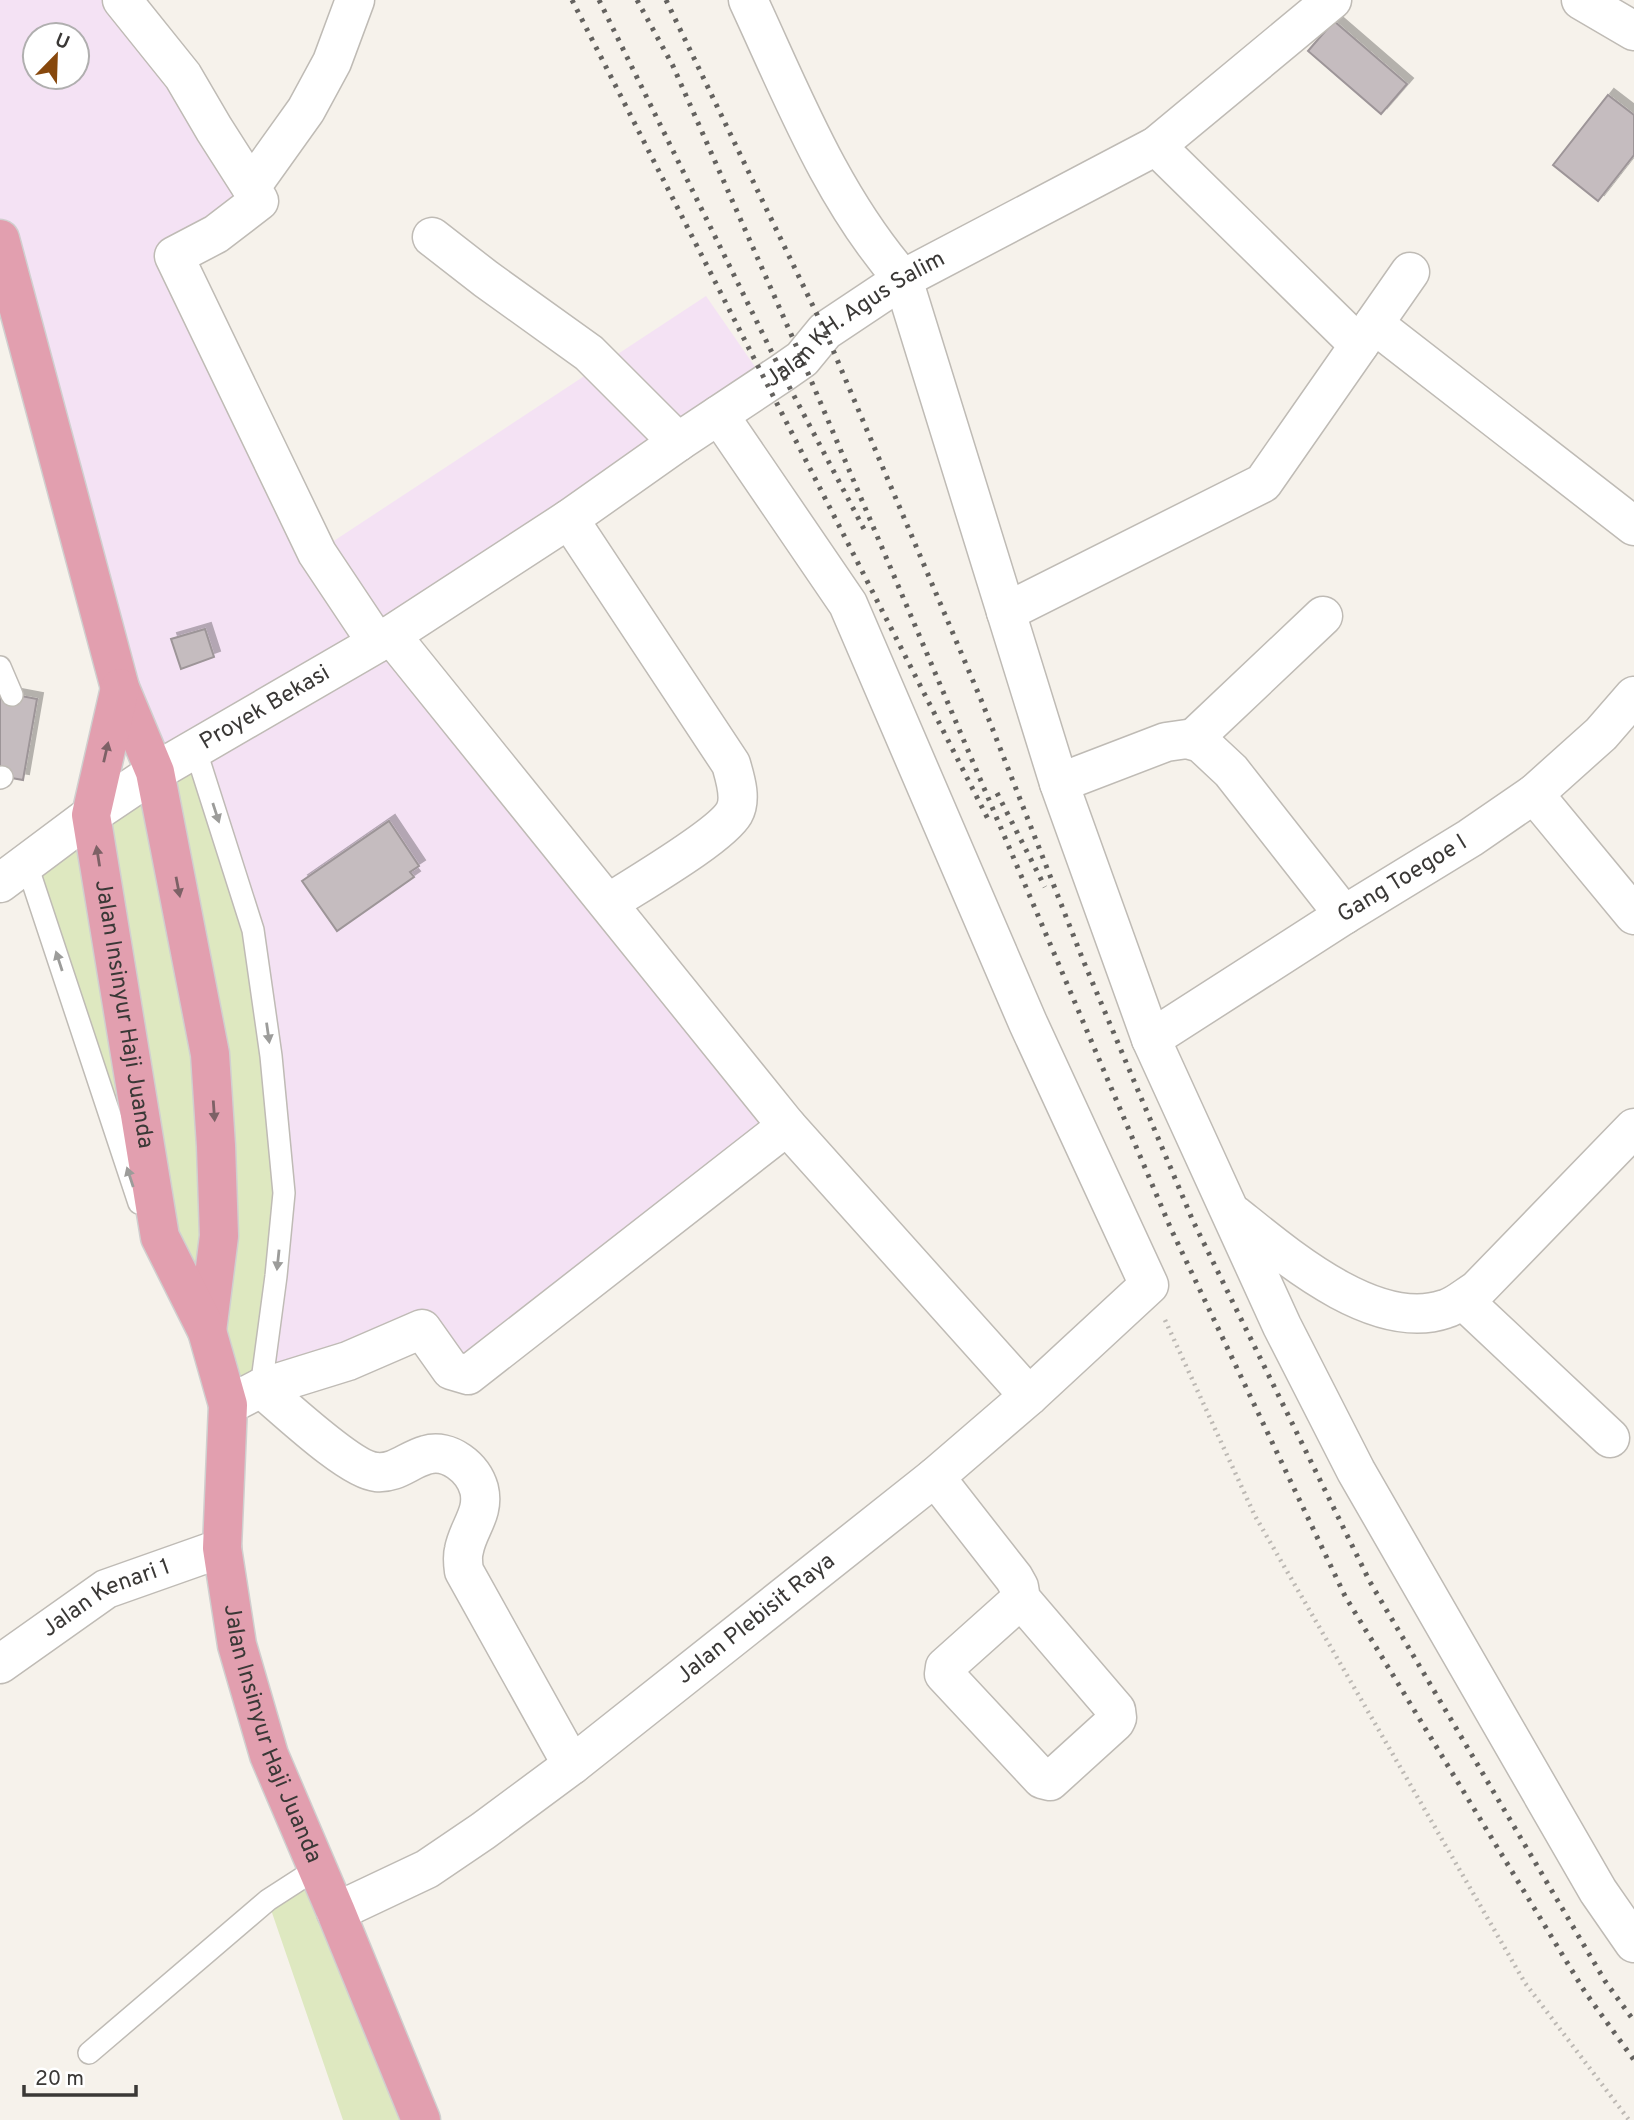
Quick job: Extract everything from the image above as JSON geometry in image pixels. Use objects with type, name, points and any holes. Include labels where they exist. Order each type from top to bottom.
[{"type":"main road","name":"Jalan Insinyur Haji Juanda","points":[[0,239],[9,305],[120,688],[155,772],[210,1054],[219,1237],[207,1331]]},
{"type":"main road","name":"Jalan Insinyur Haji Juanda","points":[[120,688],[91,815],[160,1237],[207,1331],[244,1396],[222,1548],[237,1645],[265,1743],[421,2120]]},
{"type":"street","points":[[122,0],[183,76],[259,201],[216,234],[174,256],[317,553],[384,639],[609,903],[787,1126],[1029,1396]]},
{"type":"street","points":[[251,187],[306,110],[332,62],[355,0]]},
{"type":"street","points":[[748,0],[833,182],[881,255],[903,279],[1059,783],[1151,1039],[1282,1326],[1356,1471],[1598,1892],[1634,1943]]},
{"type":"street","points":[[1581,0],[1634,31]]},
{"type":"street","name":"Jalan KH. Agus Salim","points":[[384,639],[569,519],[802,359],[825,331],[903,279],[1156,146],[1314,5]]},
{"type":"street","points":[[1156,146],[1366,334],[1634,526]]},
{"type":"street","points":[[432,237],[589,353],[678,442]]},
{"type":"street","points":[[1006,612],[1263,483],[1410,272]]},
{"type":"street","points":[[719,415],[848,604],[1028,1023],[1149,1284]]},
{"type":"street","points":[[569,519],[731,764],[737,787],[735,812],[712,835],[609,903]]},
{"type":"street","points":[[1193,739],[1323,616]]},
{"type":"street","name":"Proyek Bekasi","points":[[13,872],[155,772],[384,639]]},
{"type":"street","name":"Gang Toegoe I","points":[[1151,1039],[1470,838],[1534,794],[1601,734],[1634,696]]},
{"type":"street","points":[[1059,783],[1166,742],[1193,739],[1208,748],[1231,771],[1344,915]]},
{"type":"street","points":[[1534,794],[1634,915]]},
{"type":"street","points":[[244,1396],[348,1361],[422,1329],[451,1370],[468,1375],[787,1126]]},
{"type":"street","points":[[1231,1213],[1309,1273],[1368,1303],[1400,1311],[1427,1313],[1446,1309],[1477,1290],[1634,1128]]},
{"type":"street","name":"Jalan Plebisit Raya","points":[[336,1912],[427,1869],[572,1765],[935,1477],[1029,1396],[1149,1284]]},
{"type":"street","points":[[1463,1300],[1610,1438]]},
{"type":"street","points":[[244,1396],[367,1471],[387,1472],[426,1455],[437,1454],[462,1462],[474,1476],[479,1488],[481,1508],[464,1548],[464,1571],[572,1765]]},
{"type":"street","points":[[935,1477],[1014,1578],[1021,1599],[1117,1714],[1115,1722],[1052,1781],[1042,1779],[944,1674],[945,1667],[1021,1599]]},
{"type":"street","name":"Jalan Kenari 1","points":[[0,1664],[106,1589],[222,1548]]},
{"type":"lane","points":[[0,667],[12,695]]},
{"type":"lane","points":[[195,748],[253,930],[271,1056],[284,1194],[276,1276],[244,1396]]},
{"type":"lane","points":[[13,872],[140,1206],[160,1237]]},
{"type":"lane","points":[[89,2053],[268,1900],[316,1869]]},
{"type":"path","points":[[1149,1284],[1255,1516],[1525,1983],[1629,2120]]},
{"type":"shaded area","points":[[0,0],[122,0],[251,187],[174,256],[317,552],[706,296],[767,384],[391,635],[787,1126],[468,1375],[422,1329],[261,1388],[155,772],[0,308]]},
{"type":"green space","points":[[195,748],[253,930],[284,1193],[261,1388],[228,1405],[26,862]]},
{"type":"green space","points":[[316,1869],[421,2120],[343,2120],[268,1901]]},
{"type":"building","points":[[1334,21],[1407,84],[1381,114],[1308,51]]},
{"type":"building","points":[[1608,95],[1634,115],[1634,155],[1598,201],[1553,165]]},
{"type":"building","points":[[205,629],[214,657],[181,669],[171,639]]},
{"type":"building","points":[[0,692],[37,699],[23,780],[0,776]]},
{"type":"building","points":[[389,821],[419,866],[410,872],[414,877],[337,931],[302,881]]},
{"type":"railway","points":[[572,0],[989,821]]},
{"type":"railway","points":[[599,0],[782,373],[865,531]]},
{"type":"railway","points":[[637,0],[673,66],[802,359],[1171,1229],[1345,1596],[1585,1992],[1634,2060]]},
{"type":"railway","points":[[666,0],[825,331],[982,702],[1083,960],[1193,1221],[1370,1582],[1605,1981],[1634,2021]]},
{"type":"railway","points":[[997,793],[1045,887]]}]
